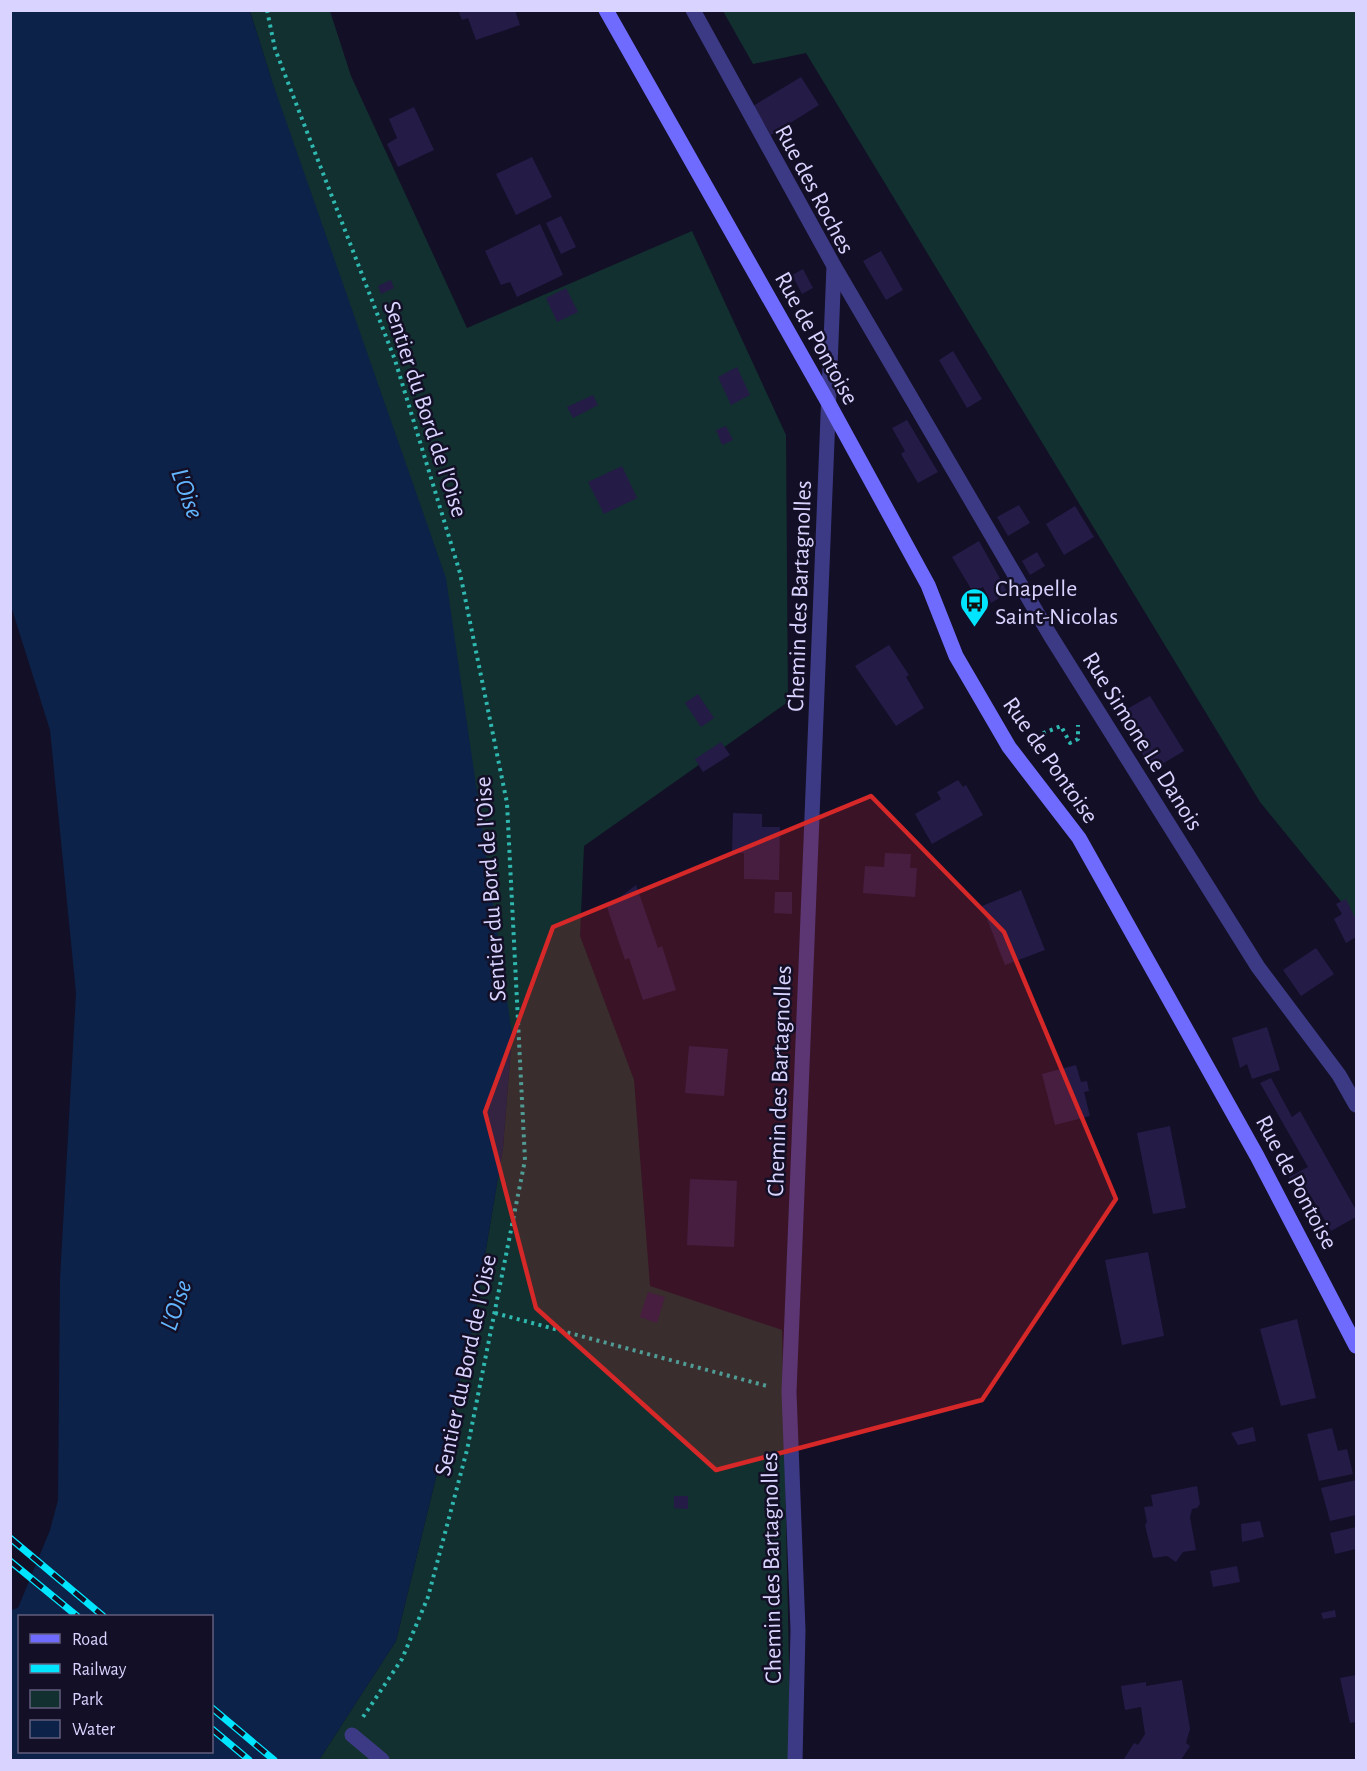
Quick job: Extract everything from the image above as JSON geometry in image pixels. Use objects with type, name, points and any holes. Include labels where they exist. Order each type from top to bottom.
[{"type":"main road","name":"Rue de Pontoise","points":[[606,10],[829,404],[928,585],[956,656],[1009,747],[1079,838],[1257,1156],[1356,1346]]},
{"type":"street","name":"Rue des Roches","points":[[693,10],[834,266],[829,404]]},
{"type":"street","name":"Rue Simone Le Danois","points":[[834,266],[1056,644],[1258,967],[1339,1075],[1356,1105]]},
{"type":"street","name":"Chemin des Bartagnolles","points":[[795,1761],[798,1630],[789,1392],[829,404]]},
{"type":"street","points":[[352,1735],[382,1761]]},
{"type":"path","name":"Sentier du Bord de l'Oise","points":[[267,10],[275,49],[395,360],[460,573],[507,803],[525,1160],[467,1450],[428,1597],[402,1659],[352,1735]]},
{"type":"path","points":[[1009,747],[1060,726],[1070,743],[1078,739],[1078,716]]},
{"type":"path","points":[[495,1313],[789,1392]]},
{"type":"highlighted area","points":[[871,796],[1004,932],[1116,1199],[982,1400],[716,1470],[536,1308],[485,1112],[553,927]]},
{"type":"green space","points":[[250,11],[330,11],[351,76],[467,328],[692,231],[786,435],[788,702],[584,846],[580,936],[634,1080],[650,1286],[782,1330],[791,1760],[319,1760],[396,1641],[473,1326],[503,1148],[512,1034],[271,78]]},
{"type":"green space","points":[[723,11],[1356,11],[1356,920],[1260,802],[806,53],[753,64]]},
{"type":"water","name":"L'Oise","points":[[11,10],[250,11],[271,78],[446,578],[512,1034],[503,1148],[473,1326],[396,1641],[319,1760],[11,1760],[11,1610],[18,1608],[50,1530],[58,1500],[60,1279],[76,993],[50,730],[11,606]]},
{"type":"building","points":[[458,10],[515,10],[520,25],[476,40],[468,18],[462,20]]},
{"type":"building","points":[[801,77],[819,105],[771,135],[753,106]]},
{"type":"building","points":[[414,107],[434,150],[398,167],[387,144],[397,138],[389,119]]},
{"type":"building","points":[[532,157],[552,197],[516,215],[496,174]]},
{"type":"building","points":[[561,216],[576,247],[561,254],[546,223]]},
{"type":"building","points":[[540,224],[563,275],[517,297],[510,282],[501,285],[485,251]]},
{"type":"building","points":[[881,251],[903,290],[886,300],[863,261]]},
{"type":"building","points":[[803,269],[813,288],[802,294],[792,275]]},
{"type":"building","points":[[391,280],[394,288],[381,294],[378,286]]},
{"type":"building","points":[[566,288],[578,312],[557,322],[546,298]]},
{"type":"building","points":[[953,351],[982,399],[967,408],[939,360]]},
{"type":"building","points":[[737,367],[750,395],[731,405],[718,377]]},
{"type":"building","points":[[593,395],[598,405],[573,418],[567,407]]},
{"type":"building","points":[[907,420],[938,472],[918,483],[901,454],[905,451],[892,428]]},
{"type":"building","points":[[726,426],[733,440],[722,445],[716,430]]},
{"type":"building","points":[[622,466],[637,498],[604,514],[588,482]]},
{"type":"building","points":[[1019,505],[1030,523],[1008,536],[997,517]]},
{"type":"building","points":[[1075,506],[1094,537],[1064,555],[1046,524]]},
{"type":"building","points":[[979,541],[1008,593],[991,603],[983,587],[973,592],[952,557]]},
{"type":"building","points":[[1037,552],[1045,566],[1030,575],[1022,561]]},
{"type":"building","points":[[889,645],[909,675],[906,677],[924,708],[896,726],[855,666]]},
{"type":"building","points":[[698,694],[714,718],[701,727],[685,703]]},
{"type":"building","points":[[1150,696],[1184,751],[1152,770],[1118,714]]},
{"type":"building","points":[[721,742],[730,755],[703,772],[695,759]]},
{"type":"building","points":[[958,780],[963,787],[966,785],[983,815],[932,844],[915,814],[941,799],[937,792]]},
{"type":"building","points":[[733,813],[762,814],[762,827],[780,827],[779,880],[744,879],[744,853],[732,853]]},
{"type":"building","points":[[885,853],[911,854],[910,868],[917,868],[915,897],[863,893],[865,866],[884,867]]},
{"type":"building","points":[[636,885],[658,948],[662,946],[676,990],[643,1000],[629,958],[625,960],[607,907]]},
{"type":"building","points":[[1021,890],[1045,950],[1005,965],[982,906]]},
{"type":"building","points":[[775,892],[792,892],[792,914],[774,913]]},
{"type":"building","points":[[1346,899],[1356,920],[1356,937],[1346,943],[1334,919],[1342,914],[1336,904]]},
{"type":"building","points":[[1316,948],[1334,974],[1301,996],[1283,970]]},
{"type":"building","points":[[1267,1027],[1280,1070],[1252,1079],[1247,1064],[1240,1068],[1232,1038]]},
{"type":"building","points":[[689,1046],[728,1049],[724,1096],[685,1093]]},
{"type":"building","points":[[1076,1065],[1081,1082],[1087,1081],[1089,1091],[1084,1092],[1090,1116],[1055,1125],[1042,1074]]},
{"type":"building","points":[[1271,1078],[1292,1117],[1300,1111],[1356,1210],[1356,1217],[1331,1231],[1309,1193],[1301,1197],[1289,1177],[1308,1167],[1260,1083]]},
{"type":"building","points":[[1170,1126],[1186,1208],[1153,1214],[1137,1133]]},
{"type":"building","points":[[690,1179],[737,1181],[734,1247],[687,1245]]},
{"type":"building","points":[[1148,1252],[1164,1336],[1122,1345],[1105,1260]]},
{"type":"building","points":[[648,1292],[665,1297],[657,1323],[640,1317]]},
{"type":"building","points":[[1297,1319],[1316,1398],[1281,1406],[1260,1329]]},
{"type":"building","points":[[1253,1427],[1256,1441],[1238,1445],[1231,1433]]},
{"type":"building","points":[[1332,1428],[1338,1451],[1347,1449],[1353,1474],[1319,1481],[1307,1434]]},
{"type":"building","points":[[1356,1480],[1356,1515],[1330,1521],[1321,1488]]},
{"type":"building","points":[[1197,1486],[1200,1504],[1197,1508],[1192,1509],[1190,1517],[1196,1550],[1183,1552],[1176,1562],[1167,1556],[1153,1558],[1145,1525],[1147,1522],[1144,1507],[1153,1506],[1151,1495]]},
{"type":"building","points":[[674,1496],[688,1496],[688,1509],[674,1508]]},
{"type":"building","points":[[1260,1521],[1264,1537],[1242,1542],[1241,1524]]},
{"type":"building","points":[[1356,1527],[1356,1549],[1335,1554],[1330,1533]]},
{"type":"building","points":[[1237,1566],[1240,1582],[1213,1587],[1210,1571]]},
{"type":"building","points":[[1335,1610],[1336,1617],[1323,1619],[1321,1613]]},
{"type":"building","points":[[1356,1675],[1356,1722],[1350,1723],[1340,1678]]},
{"type":"building","points":[[1182,1680],[1190,1729],[1186,1743],[1190,1746],[1181,1760],[1124,1759],[1134,1743],[1138,1745],[1145,1734],[1141,1707],[1125,1710],[1121,1686],[1146,1682],[1146,1686]]},
{"type":"railway","points":[[10,1538],[102,1615]]},
{"type":"railway","points":[[10,1561],[76,1615]]},
{"type":"railway","points":[[213,1709],[274,1760]]},
{"type":"railway","points":[[213,1730],[249,1760]]},
{"type":"place","name":"Chapelle Saint-Nicolas","points":[[974,628]]}]
